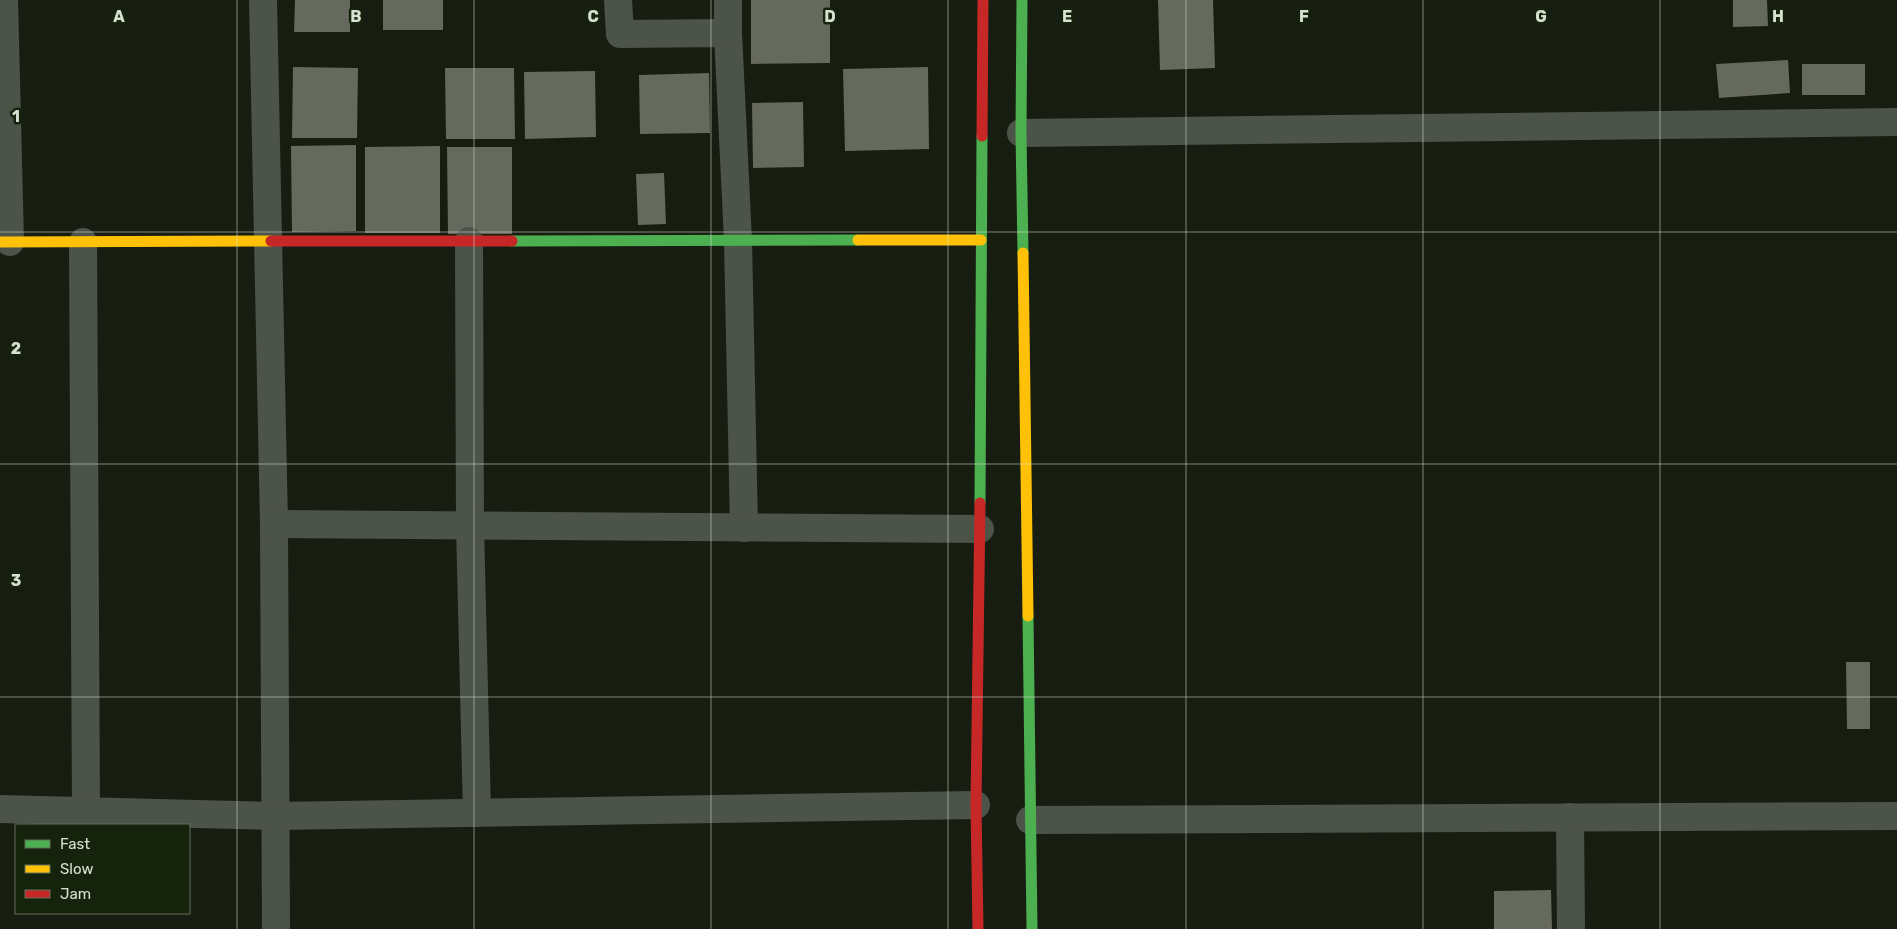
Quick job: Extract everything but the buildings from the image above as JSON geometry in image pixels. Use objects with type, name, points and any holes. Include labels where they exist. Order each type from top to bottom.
[{"type":"main road","points":[[978,929],[976,805],[980,529],[983,0]]},
{"type":"main road","points":[[1022,0],[1021,134],[1032,929]]},
{"type":"main road","points":[[5,242],[981,240]]},
{"type":"street","points":[[4,0],[5,242]]},
{"type":"street","points":[[263,0],[274,524],[276,929]]},
{"type":"street","points":[[618,0],[620,34],[728,33]]},
{"type":"street","points":[[728,0],[738,241],[744,528]]},
{"type":"street","points":[[1021,134],[1897,122]]},
{"type":"street","points":[[469,241],[470,526],[477,813]]},
{"type":"street","points":[[83,242],[86,811]]},
{"type":"street","points":[[274,524],[980,529]]},
{"type":"street","points":[[0,809],[276,816],[976,805]]},
{"type":"street","points":[[1030,820],[1897,816]]},
{"type":"street","points":[[1570,817],[1571,929]]},
{"type":"traffic: fast","points":[[1022,0],[1021,133],[1023,253]]},
{"type":"traffic: fast","points":[[980,503],[982,136]]},
{"type":"traffic: fast","points":[[512,241],[858,240]]},
{"type":"traffic: fast","points":[[1028,616],[1032,929]]},
{"type":"traffic: slow","points":[[858,240],[981,240]]},
{"type":"traffic: slow","points":[[0,242],[271,241]]},
{"type":"traffic: slow","points":[[1023,253],[1028,616]]},
{"type":"traffic: jam","points":[[982,136],[983,0]]},
{"type":"traffic: jam","points":[[271,241],[512,241]]},
{"type":"traffic: jam","points":[[978,929],[976,805],[980,503]]}]
